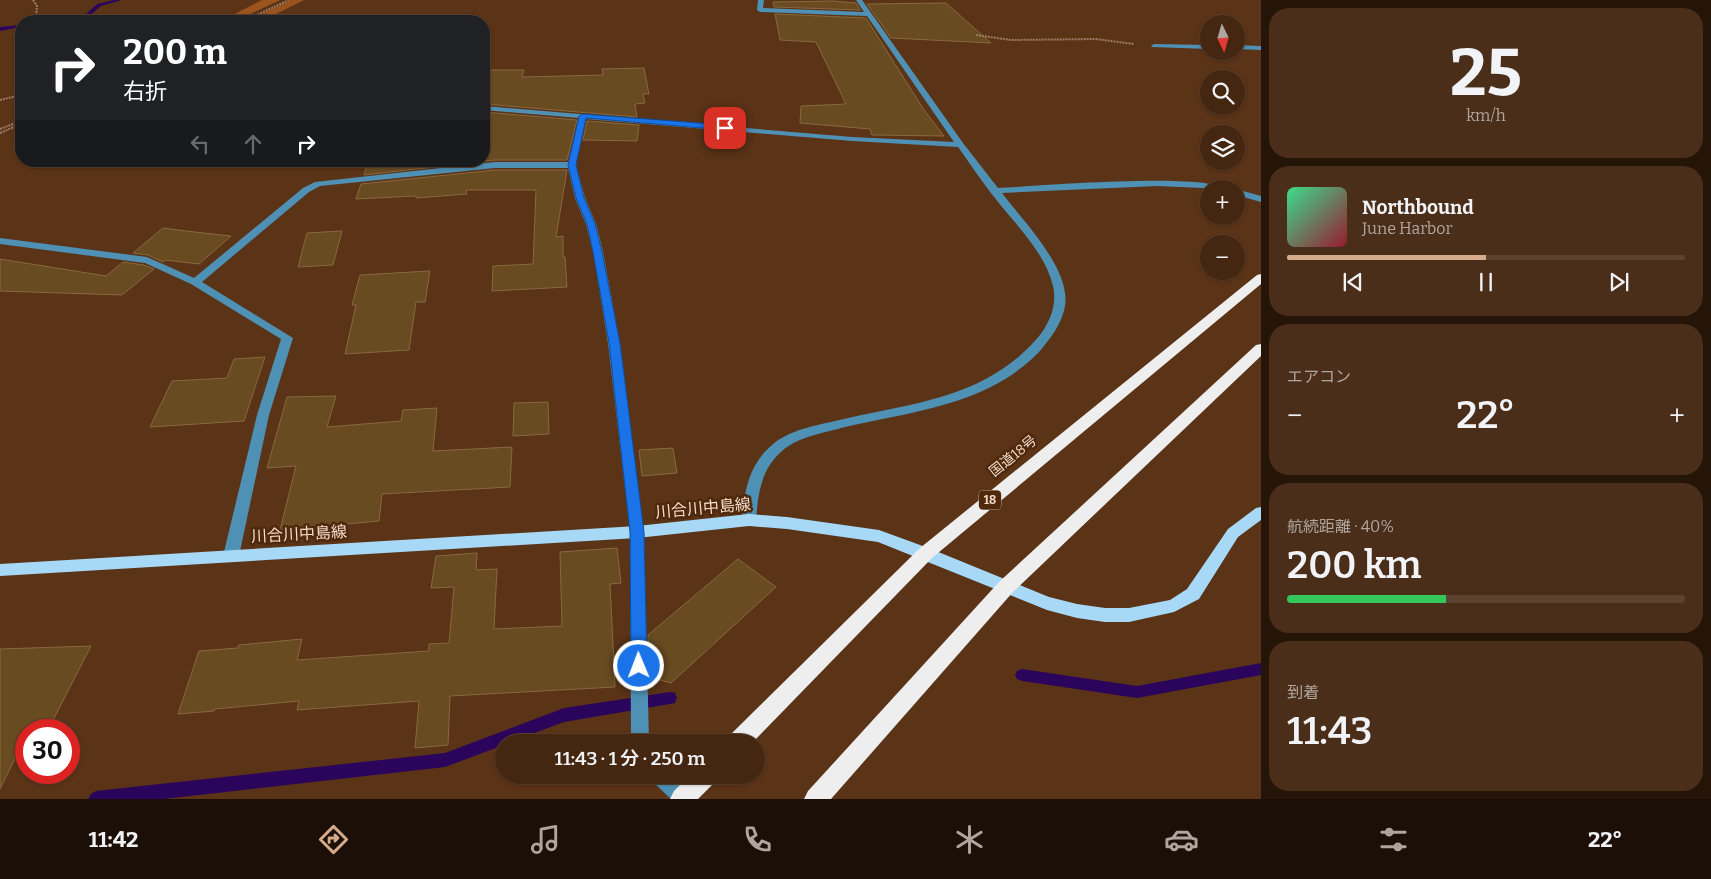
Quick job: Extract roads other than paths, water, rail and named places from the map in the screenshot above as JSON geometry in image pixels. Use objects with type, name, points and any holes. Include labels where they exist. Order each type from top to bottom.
[{"type":"highway","name":"国道18号","points":[[746,734],[926,553],[1261,278]]},
{"type":"highway","points":[[816,799],[1006,587],[1261,348]]},
{"type":"highway","points":[[683,798],[697,784]]},
{"type":"main road","name":"川合川中島線","points":[[0,570],[637,532],[749,520],[788,522],[879,536],[926,553],[1047,603],[1076,611],[1105,615],[1129,615],[1153,611],[1174,604],[1193,594],[1233,533],[1261,512]]},
{"type":"street","points":[[761,0],[760,10],[869,14]]},
{"type":"street","points":[[749,520],[752,488],[760,466],[777,447],[803,434],[850,421],[940,404],[978,390],[1006,376],[1036,349],[1054,326],[1060,307],[1060,288],[1052,268],[960,145],[859,0]]},
{"type":"street","points":[[1154,46],[1200,47]]},
{"type":"street","points":[[1245,48],[1261,48]]},
{"type":"street","points":[[490,108],[852,139],[960,145]]},
{"type":"street","points":[[583,116],[572,165],[580,198],[591,224],[598,252],[614,343],[637,532],[640,734]]},
{"type":"street","points":[[490,166],[572,165]]},
{"type":"street","points":[[195,282],[306,190],[318,184],[476,167]]},
{"type":"street","points":[[994,191],[1157,183],[1200,185]]},
{"type":"street","points":[[1245,195],[1261,199]]},
{"type":"street","points":[[0,241],[147,260],[195,282],[287,338],[263,415],[231,556]]},
{"type":"street","points":[[669,784],[683,798]]},
{"type":"waterway","points":[[87,15],[99,5],[120,0]]},
{"type":"waterway","points":[[0,29],[15,27]]},
{"type":"waterway","points":[[1022,675],[1137,692],[1261,669]]},
{"type":"waterway","points":[[96,799],[445,760],[564,715],[670,698]]}]
